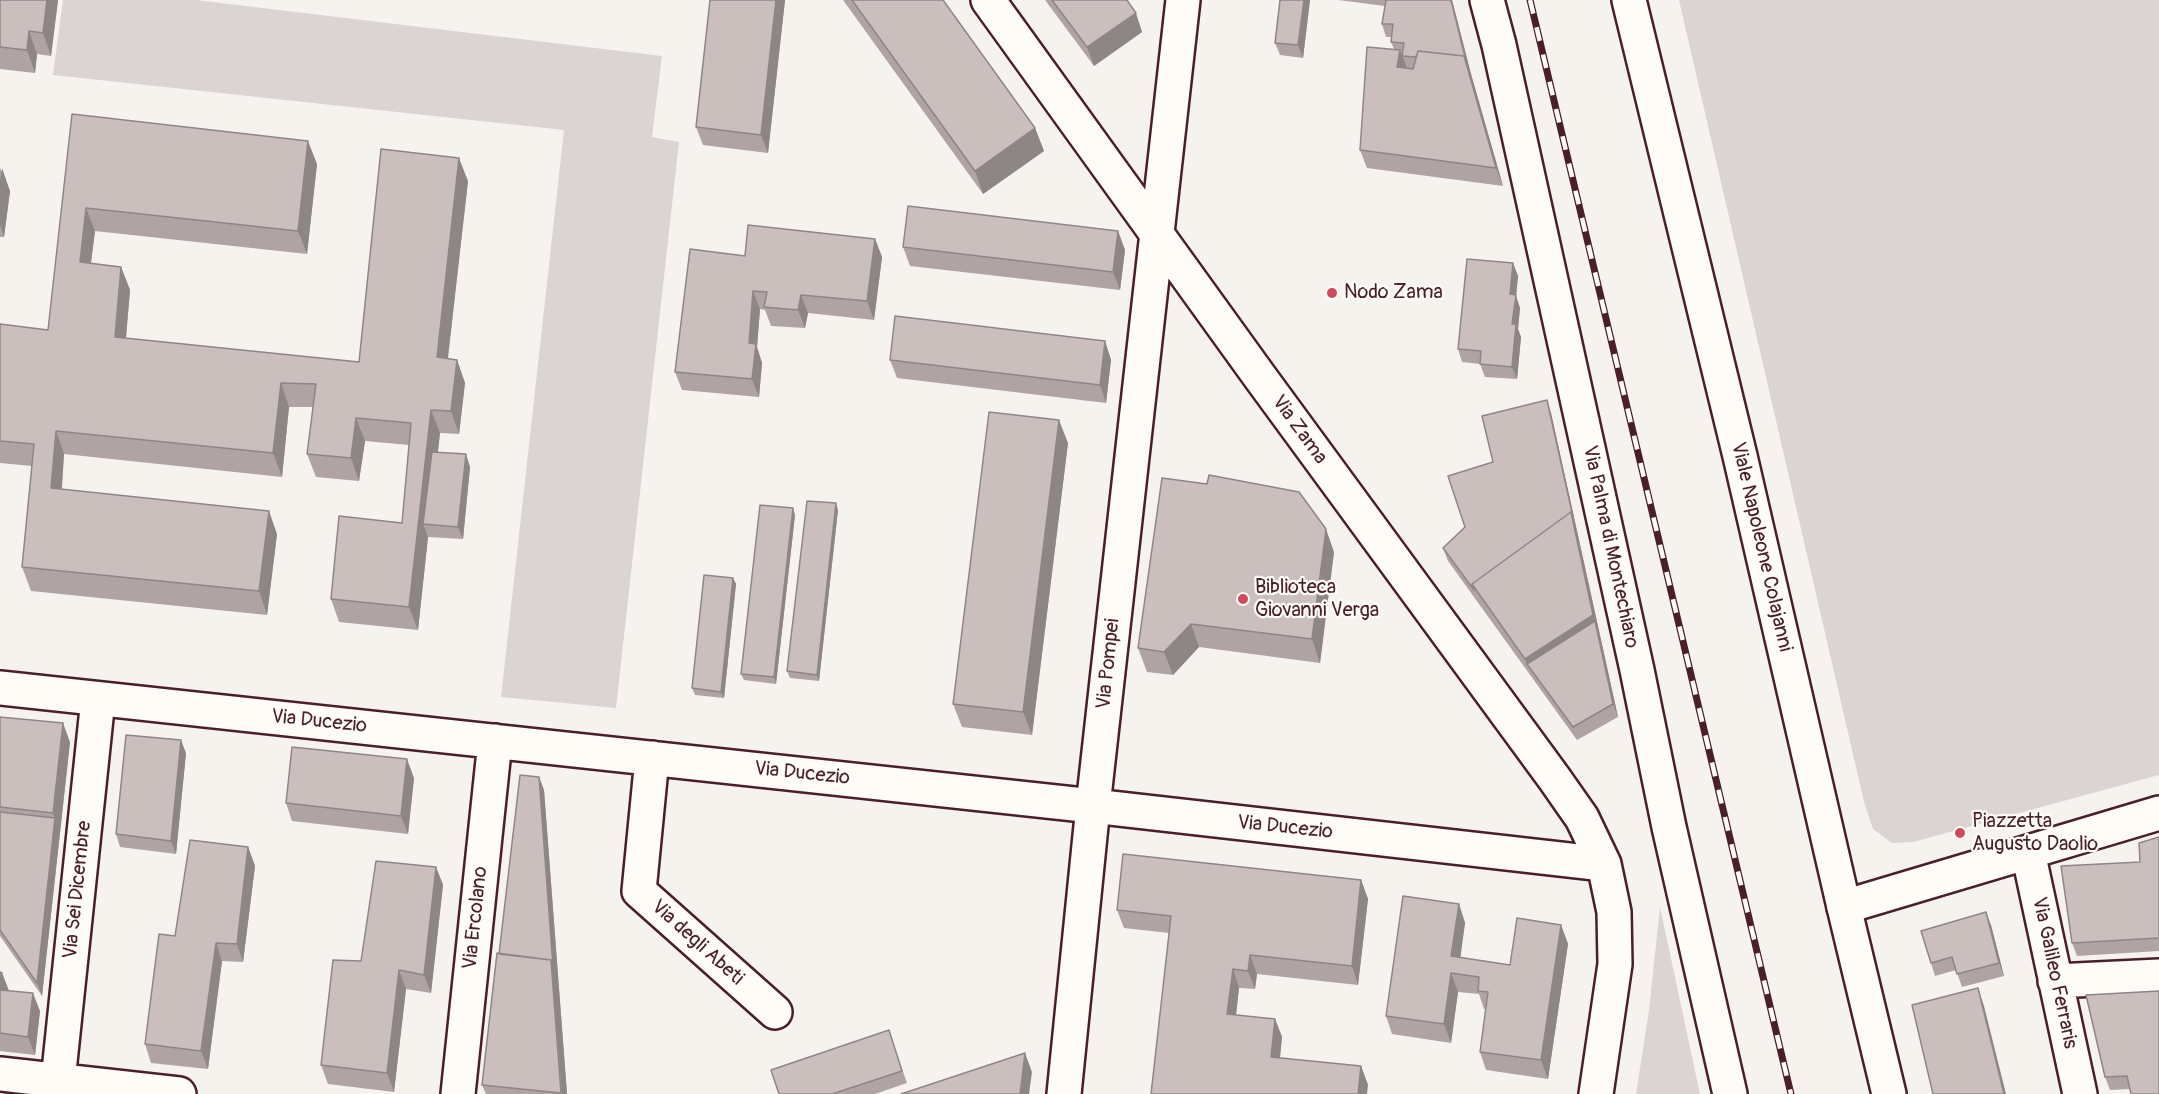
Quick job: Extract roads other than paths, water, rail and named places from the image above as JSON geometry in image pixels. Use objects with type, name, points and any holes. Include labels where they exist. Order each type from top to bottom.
[{"type":"street","name":"Via Zama","points":[[988,0],[1582,818],[1604,864],[1614,912],[1615,964],[1596,1094]]},
{"type":"street","name":"Via Pompei","points":[[1064,1094],[1093,806],[1183,0]]},
{"type":"street","name":"Via Palma di Montechiaro","points":[[1486,0],[1499,45],[1636,670],[1668,827],[1730,1094]]},
{"type":"street","name":"Viale Napoleone Colajanni","points":[[1629,0],[1740,456],[1889,1094]]},
{"type":"street","name":"Via Ducezio","points":[[0,688],[1093,806],[1604,864]]},
{"type":"street","name":"Via Sei Dicembre","points":[[58,1081],[98,699]]},
{"type":"street","name":"Via Ercolano","points":[[458,1094],[495,741]]},
{"type":"street","name":"Via degli Abeti","points":[[652,758],[639,891],[775,1012]]},
{"type":"street","points":[[1844,907],[2159,813]]},
{"type":"street","name":"Via Galileo Ferraris","points":[[2028,852],[2080,1094]]},
{"type":"street","points":[[2055,981],[2159,976]]},
{"type":"street","points":[[0,1074],[179,1094]]},
{"type":"railway","points":[[1530,0],[1791,1094]]},
{"type":"place","name":"Nodo Zama","points":[[1332,293]]},
{"type":"place","name":"Biblioteca Giovanni Verga","points":[[1243,599]]},
{"type":"place","name":"Piazzetta Augusto Daolio","points":[[1960,833]]}]
